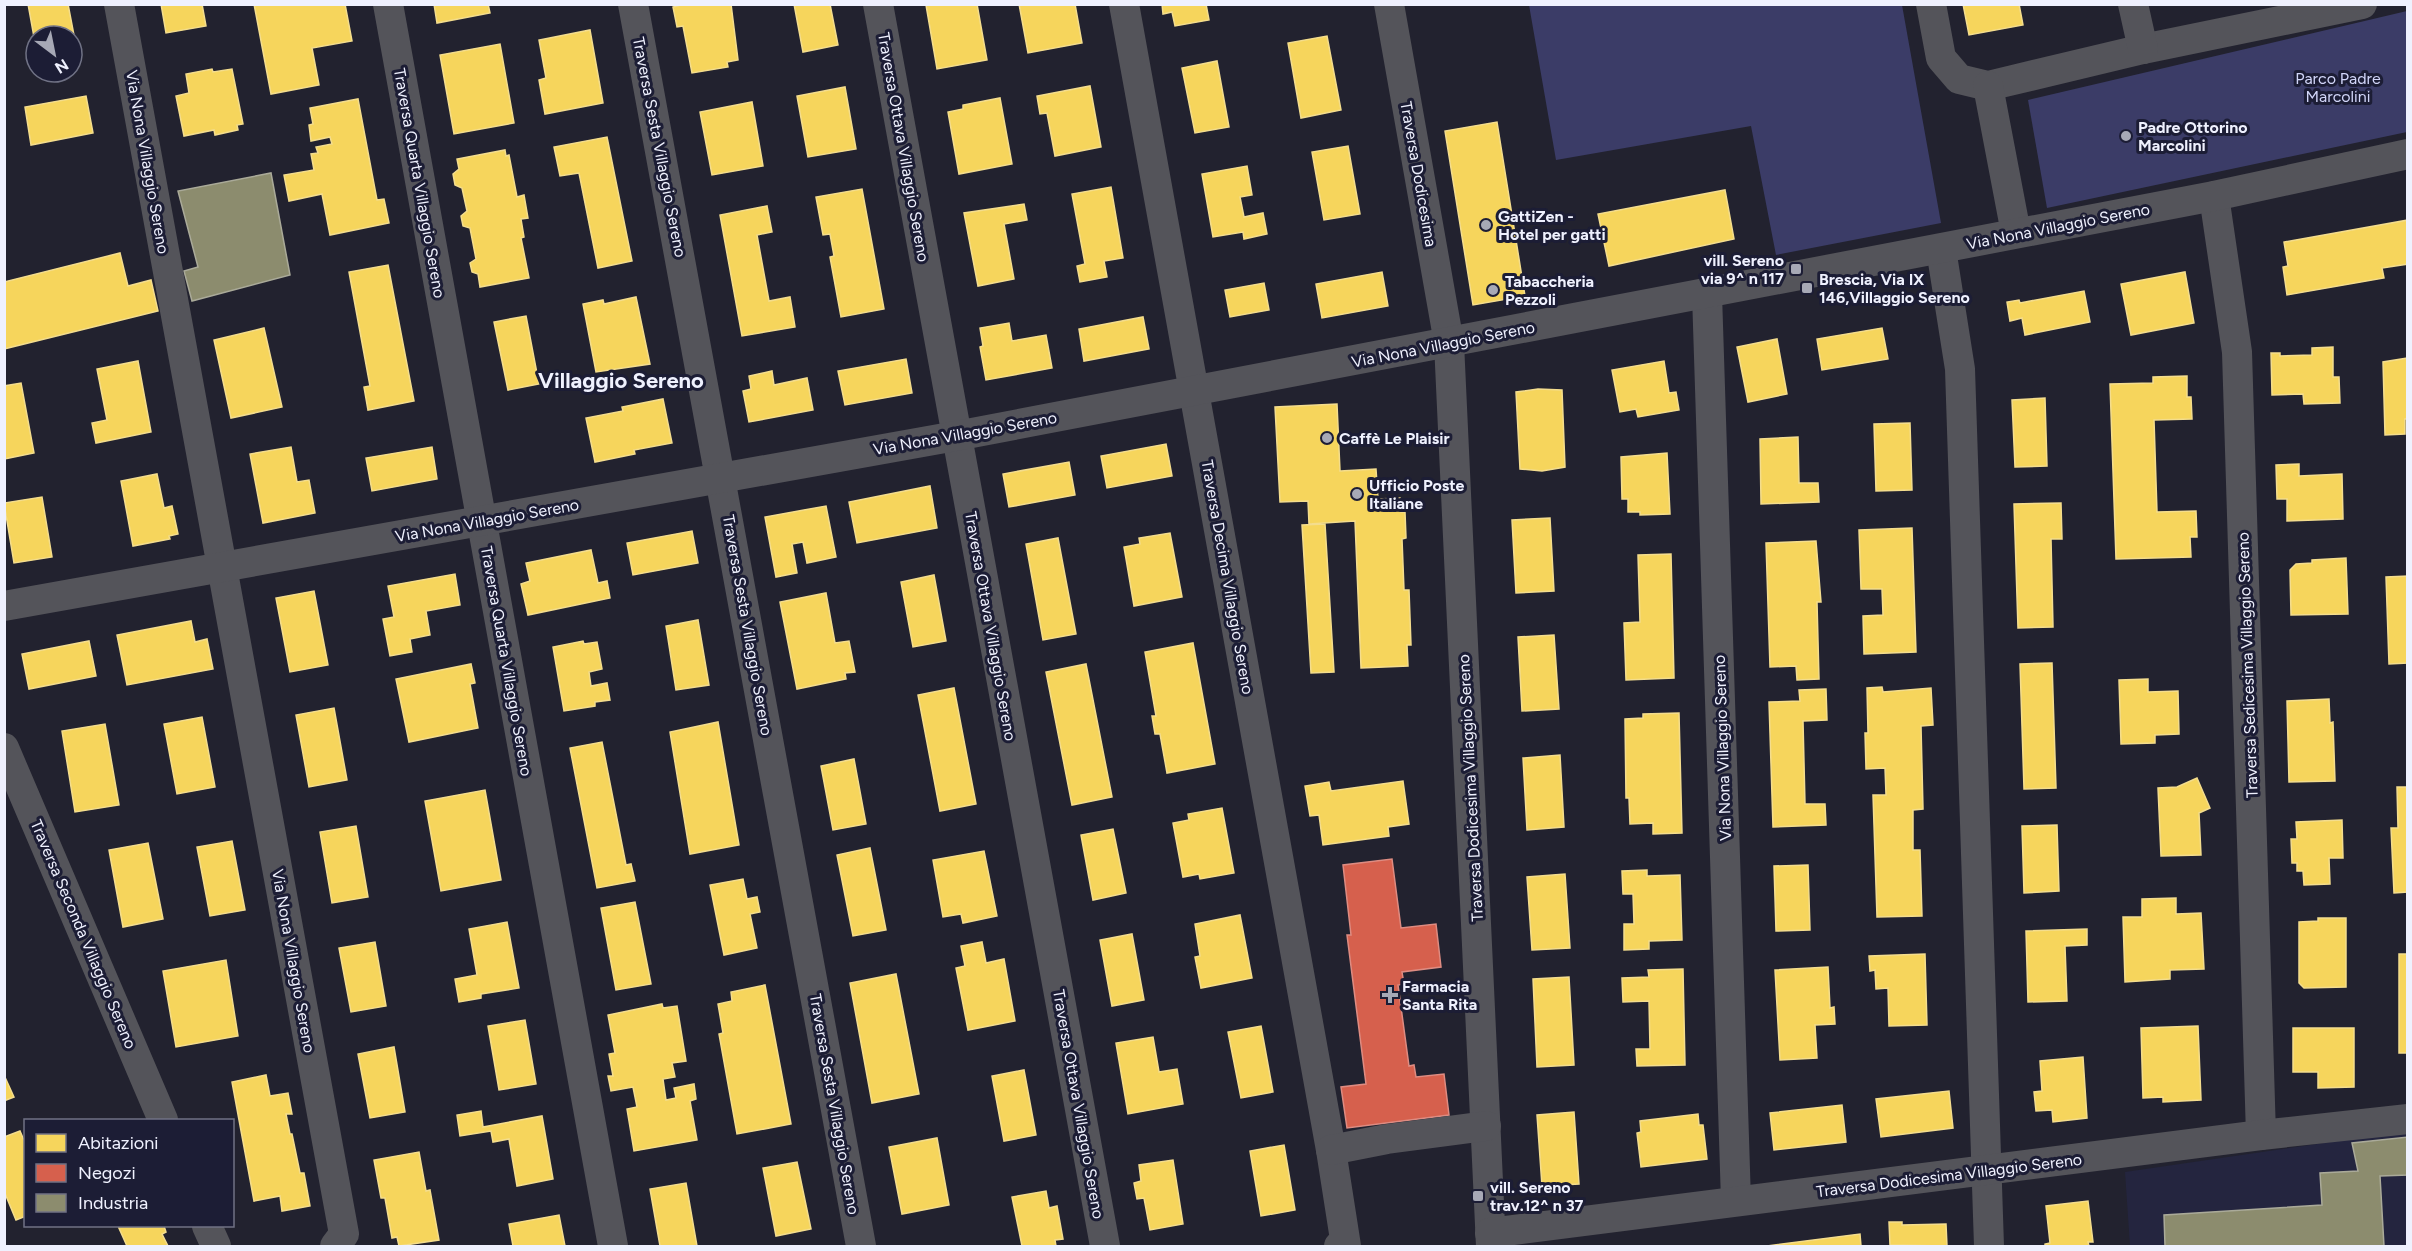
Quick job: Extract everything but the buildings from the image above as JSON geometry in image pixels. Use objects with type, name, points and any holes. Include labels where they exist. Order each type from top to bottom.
[{"type":"street","name":"Via Nona Villaggio Sereno","points":[[119,4],[344,1234],[335,1246]]},
{"type":"street","name":"Traversa Quarta Villaggio Sereno","points":[[388,4],[613,1246]]},
{"type":"street","name":"Traversa Sesta Villaggio Sereno","points":[[633,4],[861,1246]]},
{"type":"street","name":"Traversa Ottava Villaggio Sereno","points":[[878,4],[1105,1246]]},
{"type":"street","name":"Traversa Decima Villaggio Sereno","points":[[1124,4],[1331,1150],[1342,1246]]},
{"type":"street","name":"Traversa Dodicesima","points":[[1389,4],[1449,343]]},
{"type":"street","points":[[1931,4],[1941,58],[1959,79],[1988,86],[2143,50],[2362,4]]},
{"type":"street","points":[[2133,4],[2143,50]]},
{"type":"street","points":[[1988,86],[2016,233]]},
{"type":"street","name":"Via Nona Villaggio Sereno","points":[[4,606],[956,436],[2214,196],[2408,154]]},
{"type":"street","name":"Traversa Sedicesima Villaggio Sereno","points":[[2214,196],[2237,352],[2260,1135]]},
{"type":"street","points":[[1941,249],[1960,369],[1989,1246]]},
{"type":"street","name":"Via Nona Villaggio Sereno","points":[[1707,294],[1736,1201]]},
{"type":"street","name":"Traversa Dodicesima Villaggio Sereno","points":[[1449,343],[1490,1240],[1736,1201],[2260,1135],[2408,1119]]},
{"type":"street","name":"Traversa Seconda Villaggio Sereno","points":[[4,748],[162,1119]]},
{"type":"street","points":[[1331,1150],[1387,1139],[1485,1126]]},
{"type":"street","points":[[207,1227],[216,1246]]},
{"type":"shaded area","points":[[2407,1131],[2407,1246],[2130,1246],[2125,1172]]},
{"type":"green space","points":[[1529,5],[1902,5],[1941,223],[1776,255],[1751,126],[1556,160]]},
{"type":"green space","name":"Parco Padre Marcolini","points":[[2407,11],[2407,132],[2047,208],[2028,100]]},
{"type":"place","name":"Padre Ottorino Marcolini","points":[[2126,136]]},
{"type":"place","name":"GattiZen - Hotel per gatti","points":[[1486,225]]},
{"type":"place","name":"vill. Sereno via 9^ n 117","points":[[1796,269]]},
{"type":"place","name":"Brescia, Via IX 146,Villaggio Sereno","points":[[1807,288]]},
{"type":"place","name":"Tabaccheria Pezzoli","points":[[1493,290]]},
{"type":"place","name":"Caffè Le Plaisir","points":[[1327,438]]},
{"type":"place","name":"Ufficio Poste Italiane","points":[[1357,494]]},
{"type":"place","name":"Farmacia Santa Rita","points":[[1390,995]]},
{"type":"place","name":"vill. Sereno trav.12^ n 37","points":[[1478,1196]]},
{"type":"district","name":"Villaggio Sereno","points":[[621,380]]}]
